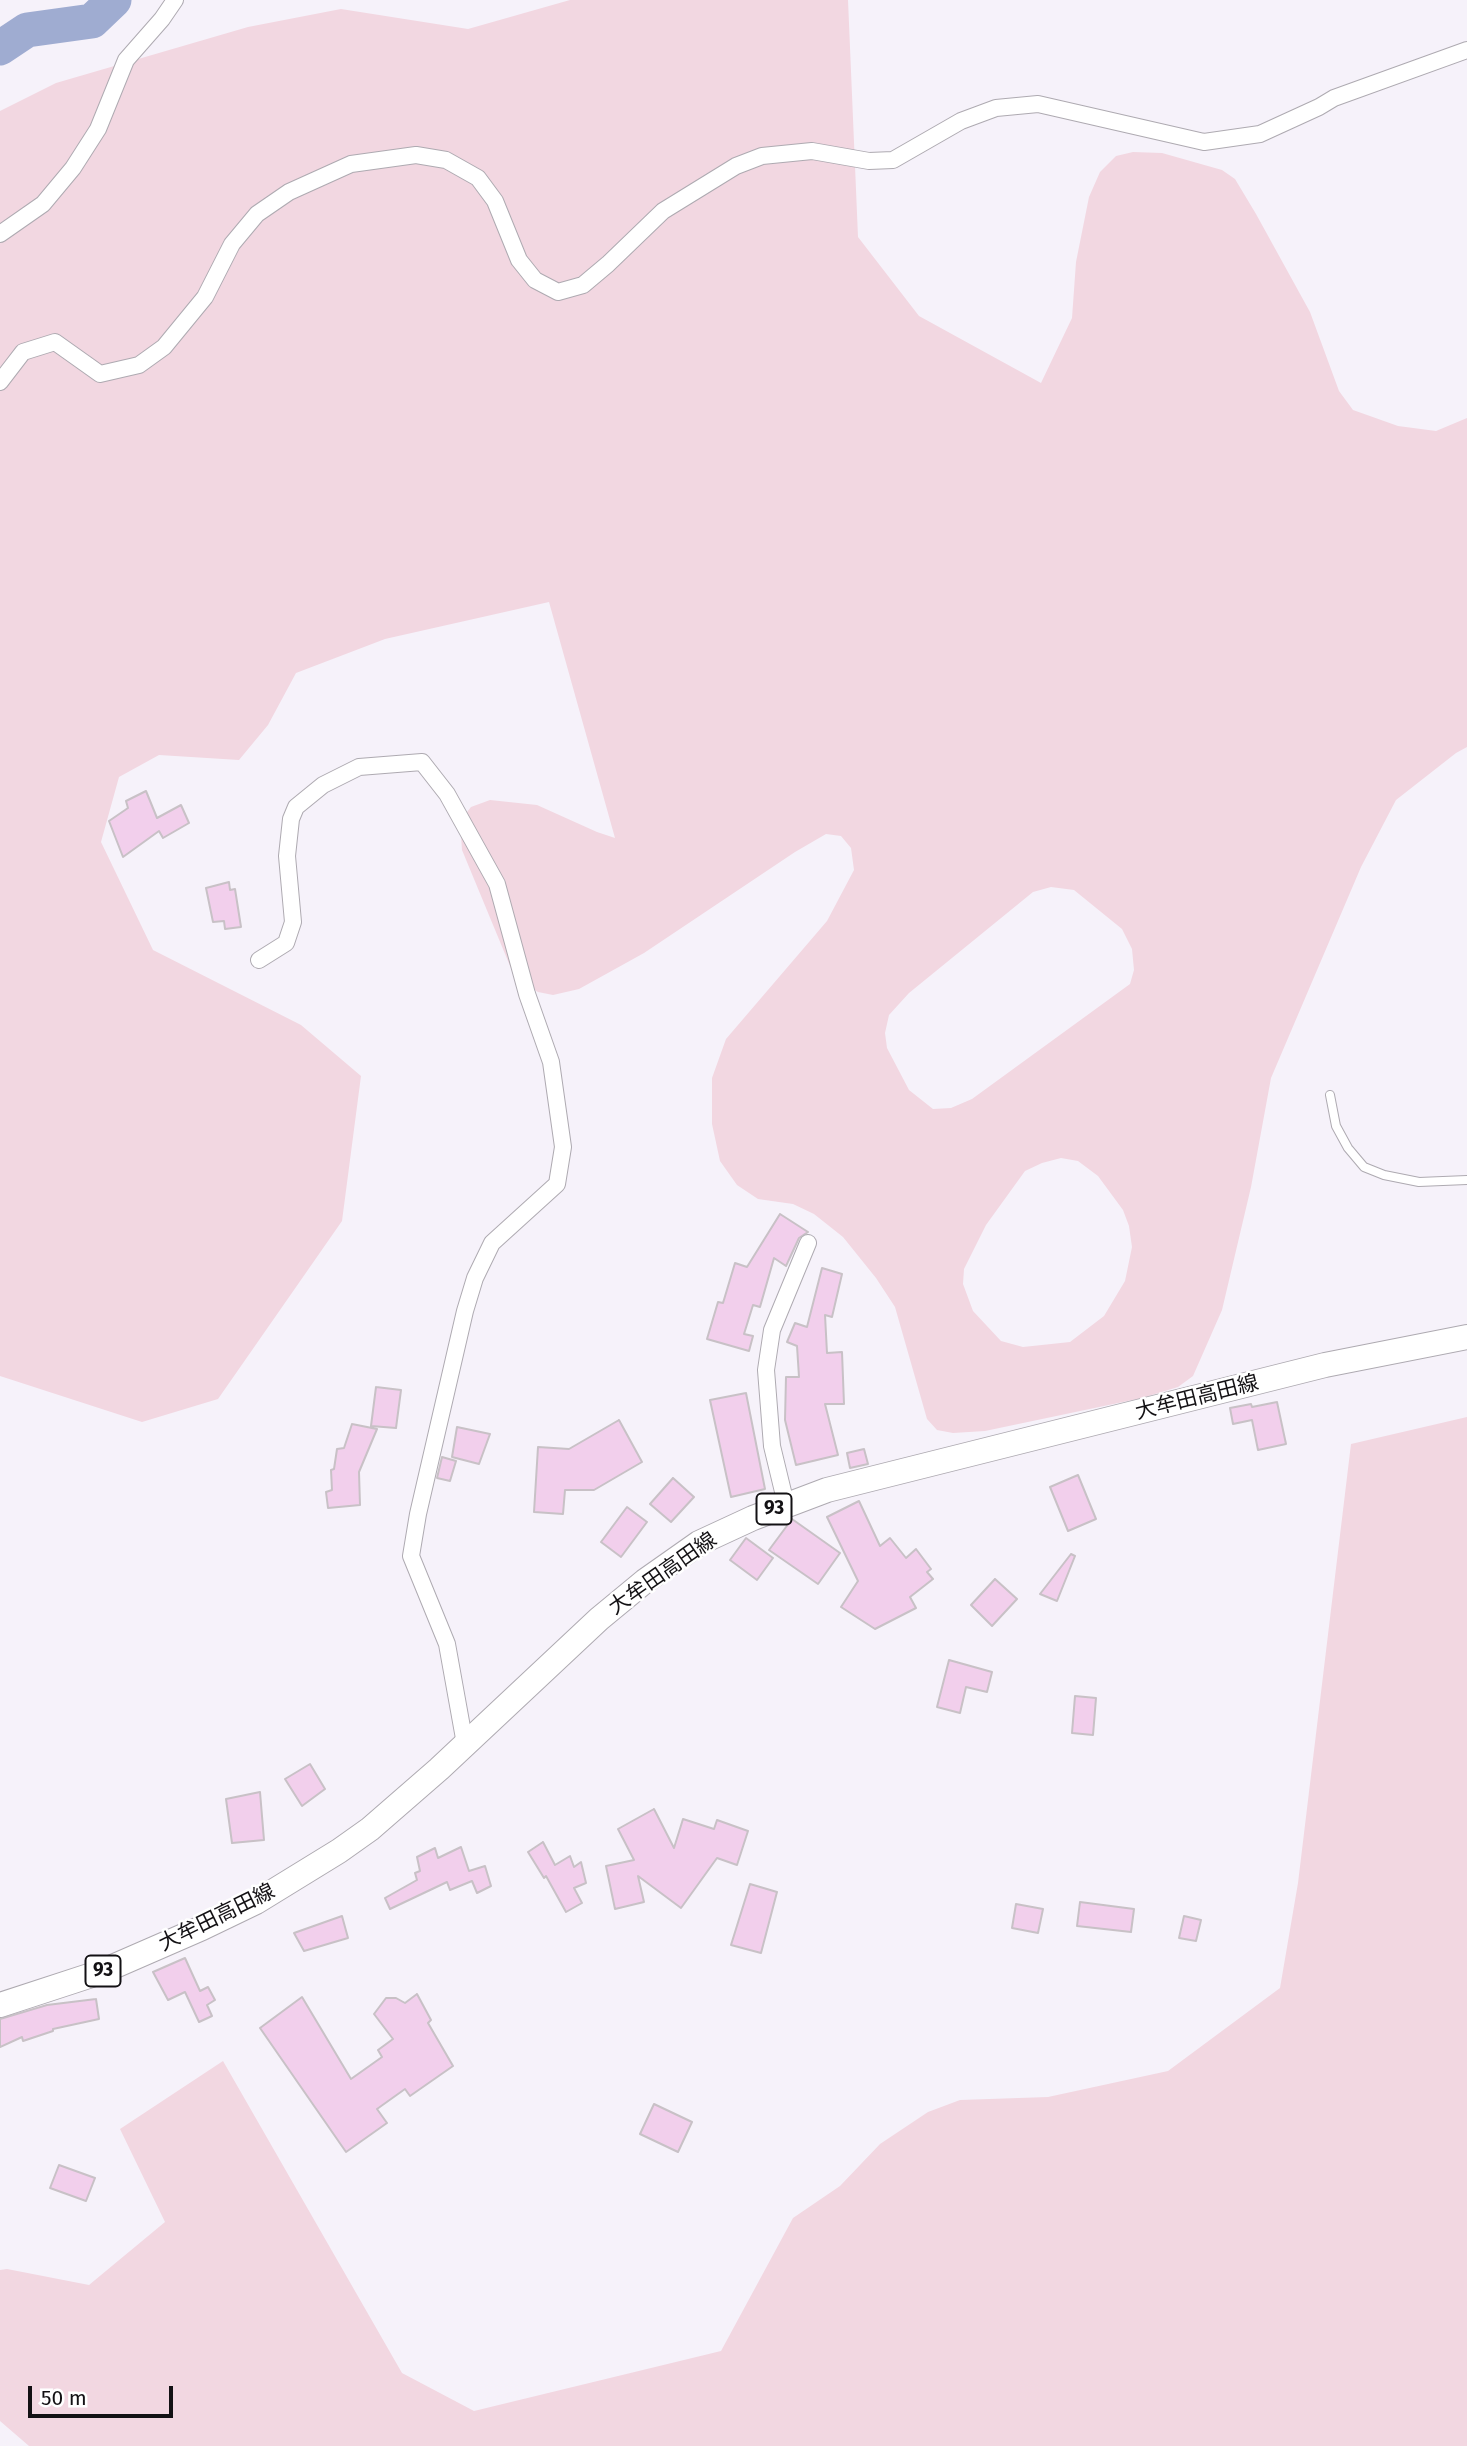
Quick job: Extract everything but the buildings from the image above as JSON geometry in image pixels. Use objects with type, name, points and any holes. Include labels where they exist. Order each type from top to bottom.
[{"type":"main road","name":"大牟田高田線","points":[[0,2005],[101,1972],[202,1928],[256,1902],[339,1851],[370,1829],[599,1619],[645,1581],[699,1543],[786,1504],[827,1490],[1325,1364],[1467,1337]]},
{"type":"street","points":[[0,234],[43,204],[73,169],[98,129],[126,60],[175,0]]},
{"type":"street","points":[[0,382],[23,352],[55,342],[100,374],[139,365],[164,347],[205,297],[232,244],[257,214],[289,192],[351,164],[416,155],[446,160],[478,178],[495,201],[519,260],[535,280],[558,292],[583,285],[663,211],[736,166],[762,156],[812,151],[869,162],[892,160],[961,121],[996,108],[1038,104],[1204,142],[1261,134],[1334,98],[1467,50]]},
{"type":"street","points":[[259,960],[286,943],[293,922],[287,856],[291,819],[296,807],[323,785],[359,767],[422,762],[447,794],[497,884],[527,994],[551,1062],[563,1147],[557,1184],[492,1243],[475,1278],[418,1514],[411,1556],[447,1644],[465,1744]]},
{"type":"street","points":[[786,1504],[772,1446],[766,1370],[772,1330],[808,1242]]},
{"type":"lane","points":[[1330,1095],[1336,1126],[1348,1149],[1364,1167],[1384,1175],[1419,1182],[1467,1180]]},
{"type":"shaded area","points":[[570,0],[848,0],[858,237],[919,316],[1041,383],[1072,318],[1076,262],[1089,197],[1100,172],[1116,156],[1133,152],[1162,153],[1222,170],[1235,179],[1310,312],[1339,391],[1353,410],[1398,426],[1436,431],[1467,418],[1467,747],[1396,800],[1361,867],[1271,1078],[1251,1187],[1222,1310],[1193,1376],[1178,1387],[1142,1398],[985,1431],[953,1433],[937,1430],[927,1419],[895,1307],[843,1237],[814,1214],[793,1204],[758,1199],[737,1185],[720,1161],[712,1124],[712,1078],[726,1039],[827,921],[854,870],[851,848],[841,836],[826,834],[795,852],[644,953],[579,989],[553,995],[538,992],[515,978],[462,850],[460,821],[471,807],[490,800],[537,805],[615,838],[549,602],[385,639],[296,673],[268,725],[239,760],[159,755],[119,777],[101,842],[153,950],[301,1025],[361,1076],[342,1221],[218,1399],[142,1422],[0,1376],[0,111],[56,83],[248,27],[341,9],[468,29]],"holes":[[[1051,887],[1074,890],[1122,929],[1132,949],[1134,970],[1130,984],[972,1099],[951,1108],[933,1109],[909,1090],[887,1048],[885,1033],[889,1015],[909,993],[1033,892]],[[1061,1158],[1078,1161],[1098,1176],[1123,1210],[1132,1247],[1125,1281],[1104,1316],[1070,1342],[1023,1347],[1001,1341],[973,1311],[963,1284],[964,1269],[986,1225],[1025,1171]]]},
{"type":"shaded area","points":[[1467,1417],[1467,2446],[29,2446],[0,2421],[0,2270],[7,2269],[89,2285],[165,2222],[120,2129],[223,2061],[402,2373],[474,2411],[721,2351],[793,2218],[840,2186],[880,2144],[928,2112],[960,2100],[1048,2097],[1168,2071],[1280,1988],[1298,1883],[1351,1444]]},
{"type":"waterway","points":[[0,48],[27,30],[92,21],[114,0]]}]
